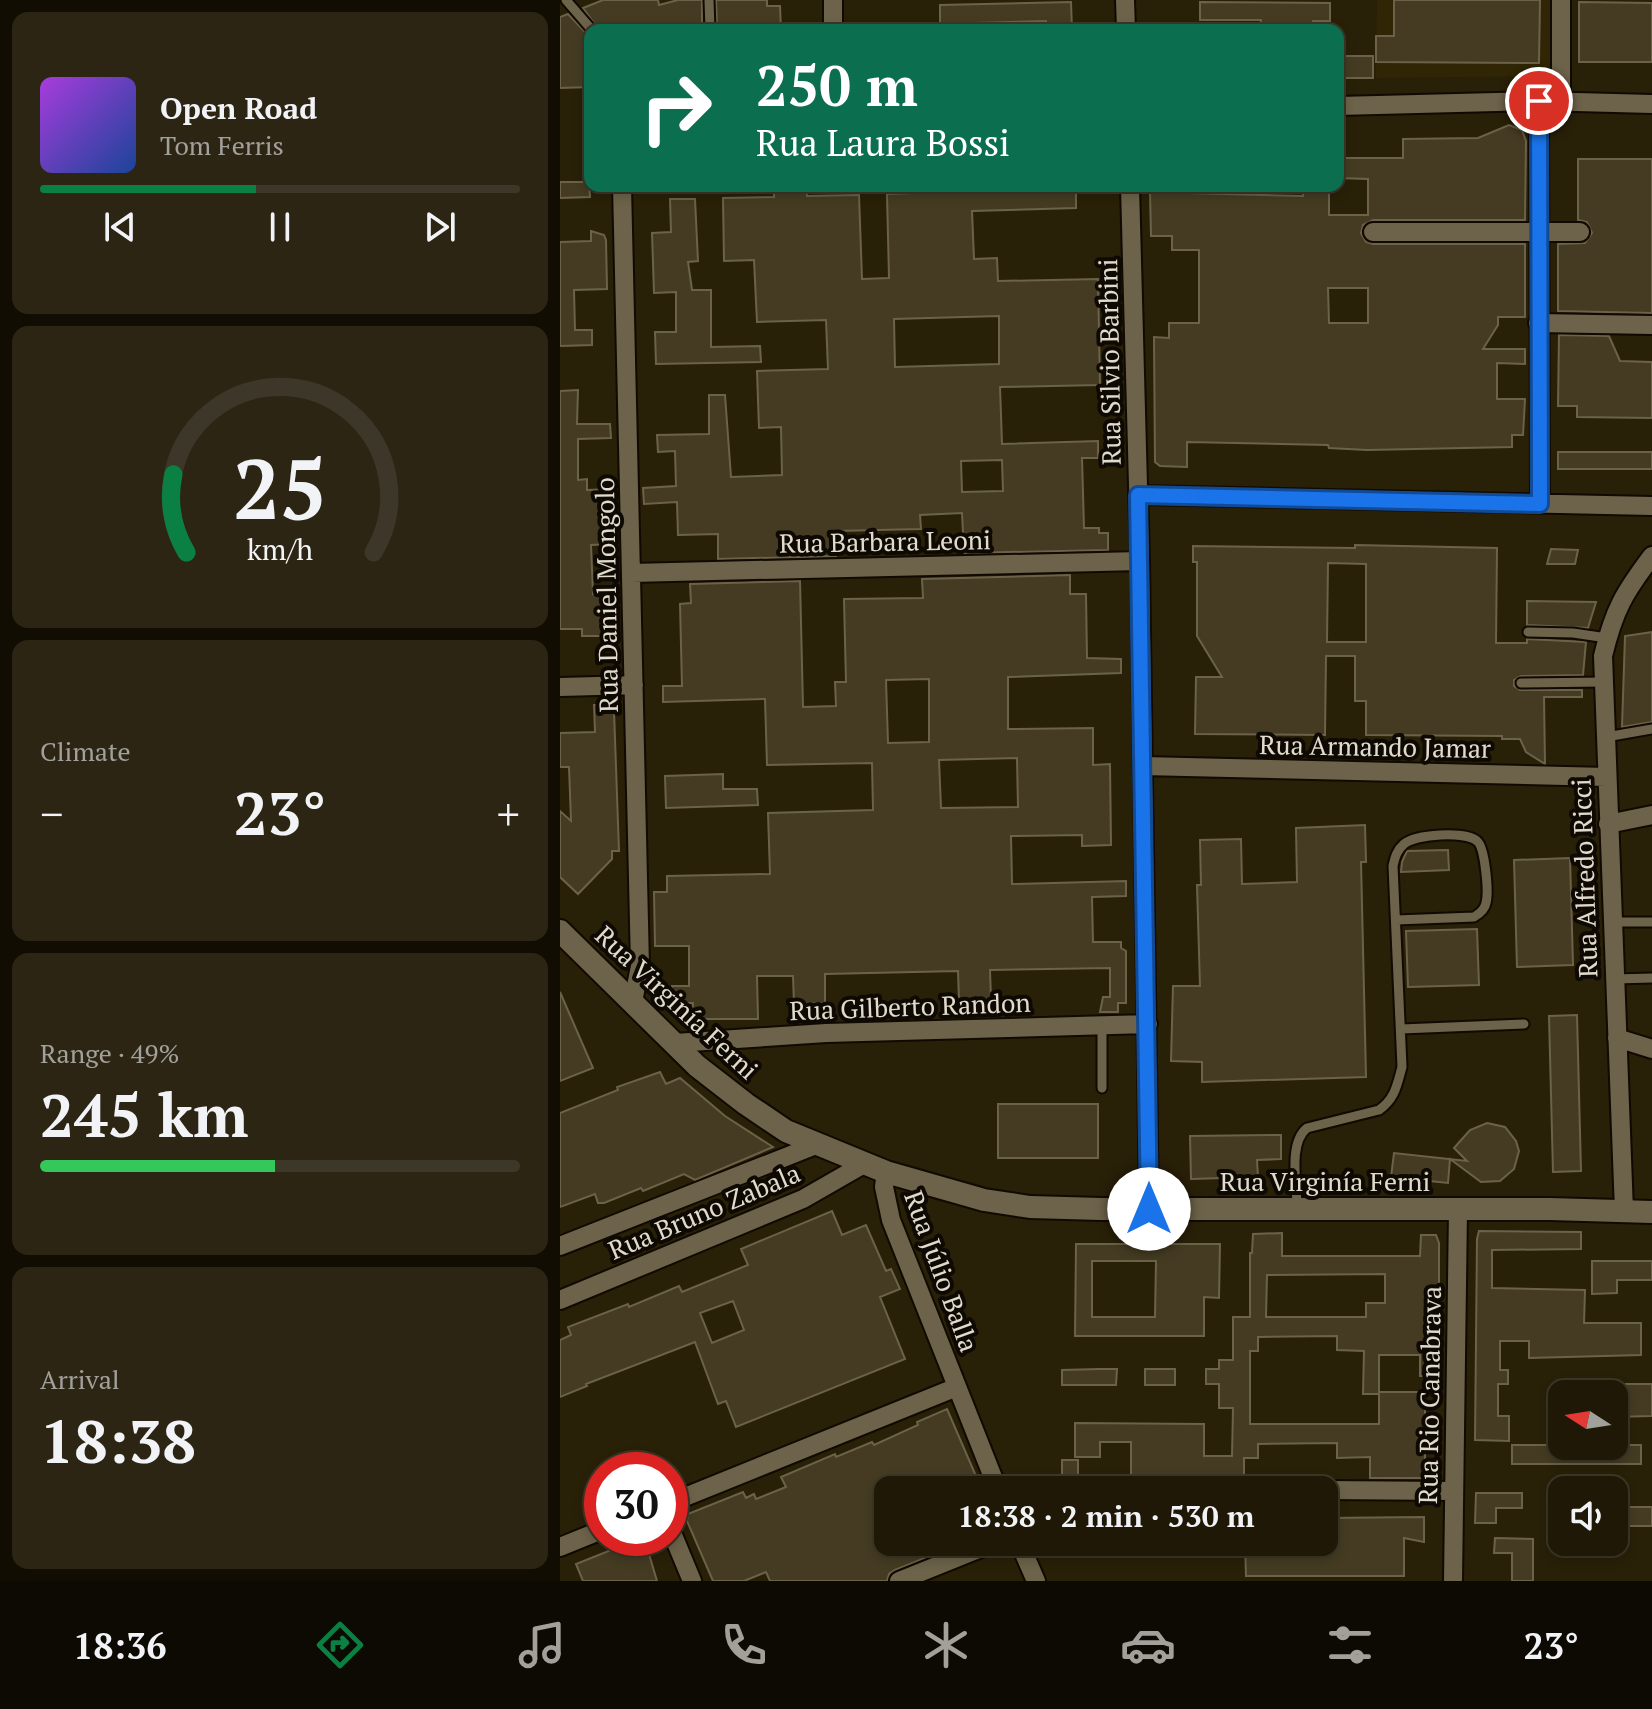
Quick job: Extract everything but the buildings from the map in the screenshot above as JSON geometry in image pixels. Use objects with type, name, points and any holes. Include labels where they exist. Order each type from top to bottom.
[{"type":"street","points":[[833,0],[833,24]]},
{"type":"street","points":[[1125,0],[1126,24]]},
{"type":"street","points":[[1561,0],[1561,102]]},
{"type":"street","points":[[1539,101],[1540,504]]},
{"type":"street","points":[[1344,106],[1539,101],[1652,104]]},
{"type":"street","name":"Rua Daniel Mongolo","points":[[622,192],[640,966],[633,1002]]},
{"type":"street","name":"Rua Silvio Barbini","points":[[1130,192],[1140,561],[1149,1209]]},
{"type":"street","points":[[1373,232],[1580,232]]},
{"type":"street","points":[[1538,323],[1652,325]]},
{"type":"street","points":[[1138,495],[1652,506]]},
{"type":"street","name":"Rua Alfredo Ricci","points":[[1624,1211],[1603,656],[1611,623],[1626,591],[1652,556]]},
{"type":"street","name":"Rua Barbara Leoni","points":[[631,573],[1140,561]]},
{"type":"street","points":[[560,687],[634,685]]},
{"type":"street","name":"Rua Armando Jamar","points":[[1143,766],[1607,777]]},
{"type":"street","points":[[1608,824],[1652,815]]},
{"type":"street","name":"Rua Virginía Ferni","points":[[560,931],[697,1066],[786,1131],[886,1172],[984,1200],[1030,1207],[1652,1212]]},
{"type":"street","name":"Rua Gilberto Randon","points":[[675,1043],[826,1033],[1148,1024]]},
{"type":"street","points":[[1617,1038],[1652,1049]]},
{"type":"street","name":"Rua Bruno Zabala","points":[[560,1246],[816,1145]]},
{"type":"street","name":"Rua Bruno Zabala","points":[[560,1300],[803,1199],[864,1164]]},
{"type":"street","name":"Rua Júlio Balla","points":[[886,1172],[884,1187],[891,1220],[992,1476]]},
{"type":"street","name":"Rua Rio Canabrava","points":[[1453,1581],[1458,1209]]},
{"type":"street","points":[[688,1496],[957,1387]]},
{"type":"street","points":[[1338,1490],[1454,1491]]},
{"type":"street","points":[[560,1547],[584,1537]]},
{"type":"street","points":[[682,1556],[692,1581]]},
{"type":"street","points":[[899,1581],[961,1556]]},
{"type":"street","points":[[1025,1556],[1036,1581]]},
{"type":"lane","points":[[566,0],[587,24]]},
{"type":"lane","points":[[709,0],[710,24]]},
{"type":"lane","points":[[1528,632],[1581,633],[1607,638]]},
{"type":"lane","points":[[1521,683],[1604,682]]},
{"type":"lane","points":[[1606,737],[1652,729]]},
{"type":"lane","points":[[1297,1210],[1299,1134],[1307,1128],[1379,1110],[1396,1090],[1402,1067],[1393,866],[1397,851],[1414,837],[1460,835],[1476,839],[1482,847],[1485,865],[1486,902],[1481,912],[1474,917],[1396,920]]},
{"type":"lane","points":[[1612,922],[1652,922]]},
{"type":"lane","points":[[1614,979],[1652,978]]},
{"type":"lane","points":[[1401,1029],[1524,1024]]},
{"type":"lane","points":[[1102,1026],[1102,1088]]},
{"type":"shaded area","points":[[1377,0],[1551,0],[1550,76],[1376,78]]},
{"type":"route","points":[[1149,1209],[1138,495],[1540,504],[1539,101]]}]
